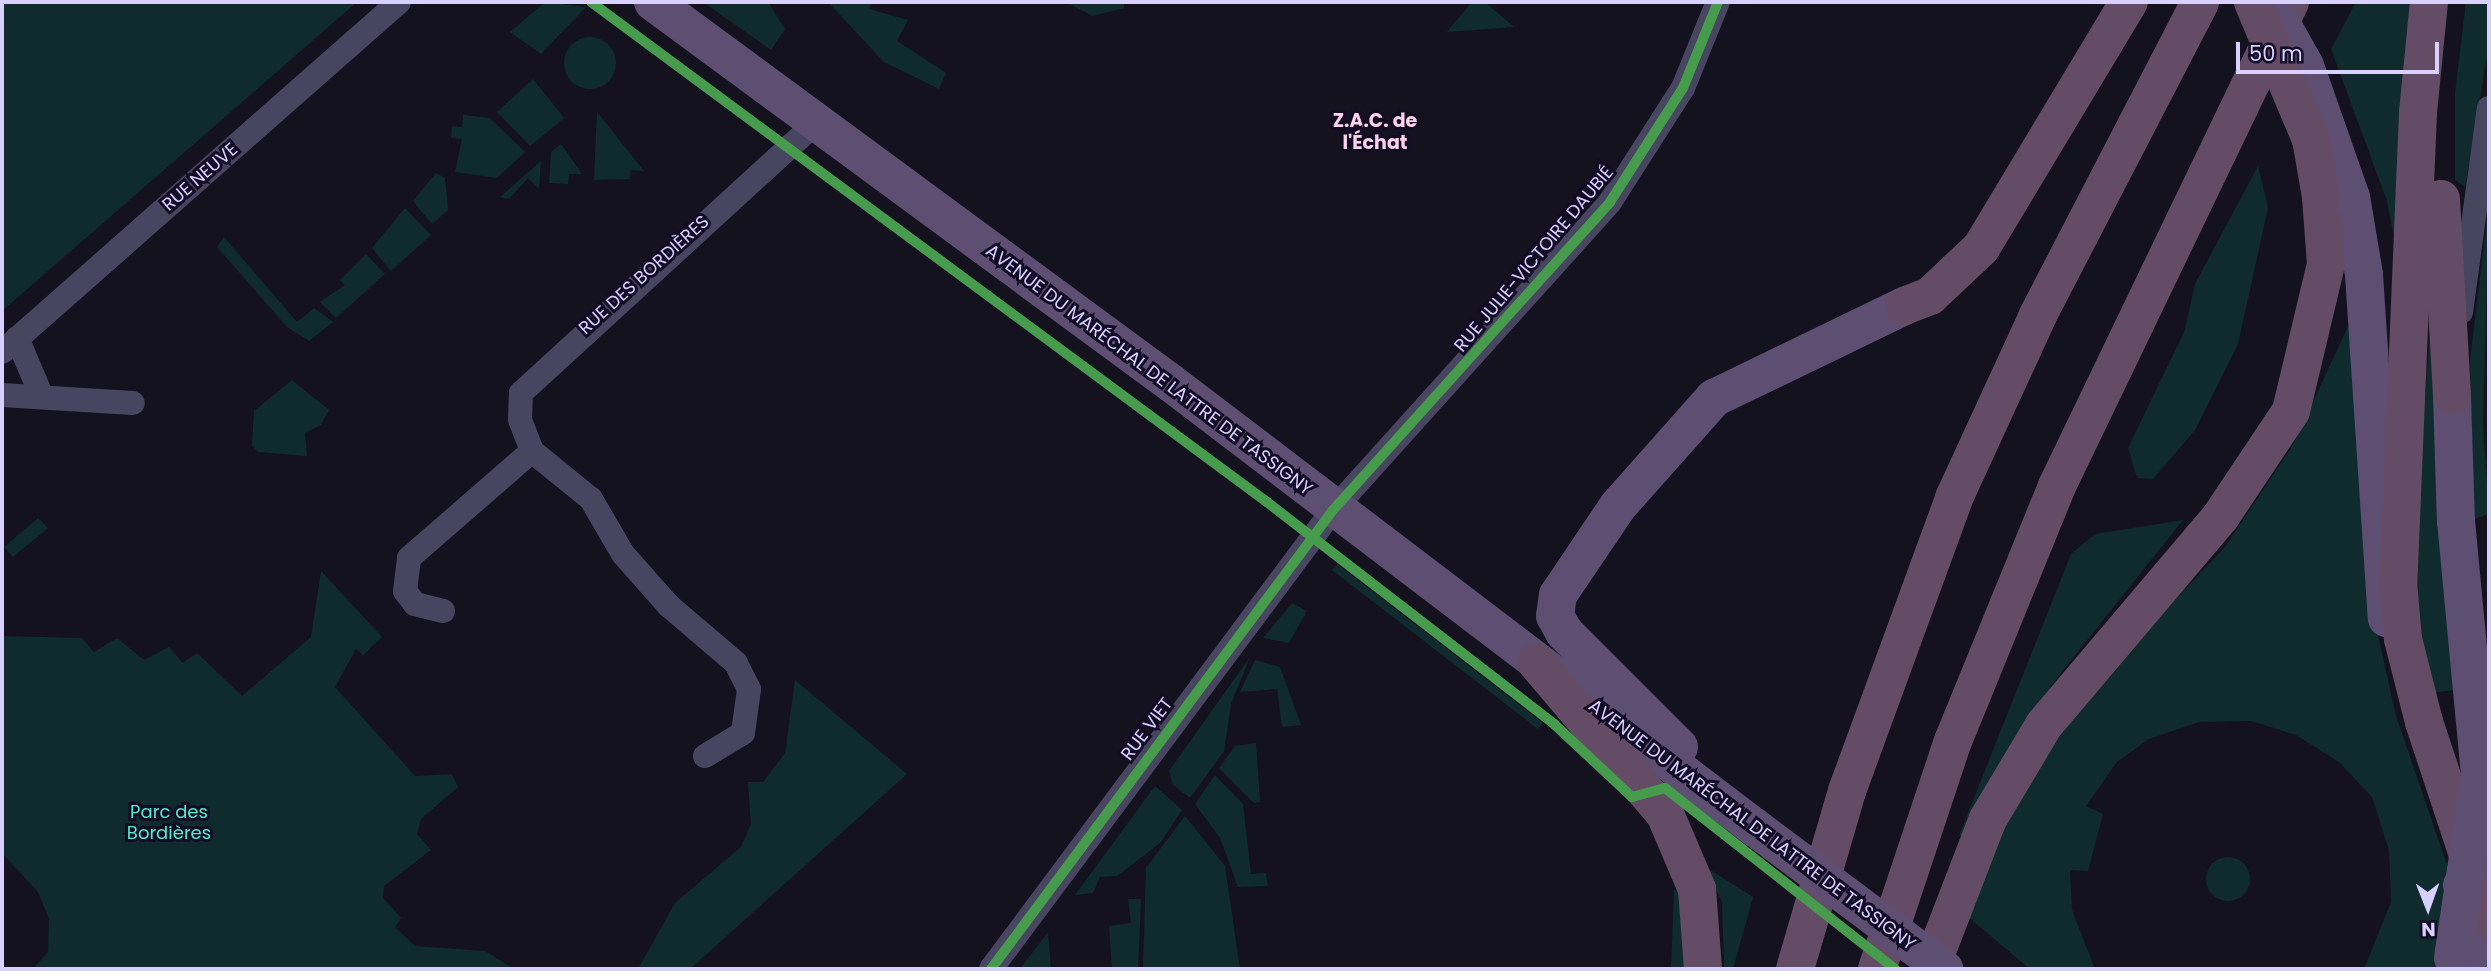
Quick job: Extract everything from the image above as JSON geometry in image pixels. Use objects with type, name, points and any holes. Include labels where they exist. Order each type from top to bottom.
[{"type":"highway","points":[[1904,306],[1930,296],[1981,248],[2129,2]]},
{"type":"highway","points":[[1795,969],[1847,791],[1954,498],[2038,315],[2200,2]]},
{"type":"highway","points":[[1930,969],[1988,819],[2044,725],[2221,516],[2291,411],[2326,264],[2336,197],[2253,2]]},
{"type":"highway","points":[[1877,969],[1952,741],[2057,485],[2290,2]]},
{"type":"highway","points":[[2429,2],[2418,113],[2398,583],[2403,639],[2424,722],[2489,919]]},
{"type":"highway","points":[[2444,2],[2441,263],[2452,396]]},
{"type":"highway","points":[[1536,662],[1665,814],[1698,890],[1703,969]]},
{"type":"main road","name":"AVENUE DU MARÉCHAL DE LATTRE DE TASSIGNY","points":[[653,2],[1536,662],[1722,796],[1752,825],[1944,969]]},
{"type":"main road","points":[[2259,2],[2281,23],[2305,66],[2336,197],[2364,275],[2381,583],[2407,722],[2464,964]]},
{"type":"main road","points":[[1722,796],[1638,700],[1564,632],[1555,616],[1558,595],[1618,506],[1714,398],[1904,306]]},
{"type":"main road","points":[[2452,396],[2457,533],[2480,776],[2464,964]]},
{"type":"street","name":"RUE NEUVE","points":[[9,345],[399,2]]},
{"type":"street","name":"RUE JULIE-VICTOIRE DAUBIÉ","points":[[1333,510],[1610,202],[1683,88],[1718,2]]},
{"type":"street","points":[[2452,396],[2489,107]]},
{"type":"street","name":"RUE DES BORDIÈRES","points":[[532,451],[520,420],[520,393],[540,369],[817,122]]},
{"type":"street","points":[[9,345],[41,397]]},
{"type":"street","points":[[2,395],[132,402]]},
{"type":"street","points":[[443,611],[415,604],[405,591],[409,558],[532,451],[591,499],[623,554],[669,606],[736,663],[750,689],[743,733],[705,756]]},
{"type":"street","name":"RUE VIET","points":[[991,969],[1333,510]]},
{"type":"green space","points":[[2,2],[357,2],[2,311]]},
{"type":"green space","points":[[545,2],[586,7],[541,54],[510,32]]},
{"type":"green space","points":[[703,2],[768,2],[785,29],[771,50]]},
{"type":"green space","points":[[828,2],[871,2],[869,9],[908,20],[897,41],[946,73],[939,89],[884,62]]},
{"type":"green space","points":[[1066,2],[1124,2],[1124,8],[1092,16]]},
{"type":"green space","points":[[1472,2],[1485,2],[1514,27],[1447,32]]},
{"type":"green space","points":[[2356,2],[2415,2],[2400,268],[2387,201],[2331,49]]},
{"type":"green space","points":[[2466,2],[2489,2],[2489,44],[2465,187],[2455,180],[2455,93]]},
{"type":"green space","points":[[590,37],[609,44],[616,63],[609,82],[590,89],[571,82],[564,63],[571,44]]},
{"type":"green space","points":[[533,79],[564,118],[530,146],[497,112]]},
{"type":"green space","points":[[597,112],[644,171],[631,170],[630,179],[594,180]]},
{"type":"green space","points":[[463,115],[490,118],[525,152],[497,178],[455,172],[462,139],[451,138],[452,126],[462,127]]},
{"type":"green space","points":[[561,144],[582,174],[569,174],[568,184],[549,183],[551,152]]},
{"type":"green space","points":[[541,161],[539,189],[528,178],[509,199],[500,197]]},
{"type":"green space","points":[[2258,166],[2268,208],[2238,344],[2195,430],[2153,479],[2137,478],[2128,448],[2184,332],[2195,284]]},
{"type":"green space","points":[[436,173],[445,178],[448,210],[432,224],[413,201]]},
{"type":"green space","points":[[2489,203],[2483,424],[2489,514],[2474,519],[2470,360]]},
{"type":"green space","points":[[405,208],[431,235],[391,271],[372,248]]},
{"type":"green space","points":[[224,237],[297,322],[314,308],[333,322],[309,341],[287,327],[217,247]]},
{"type":"green space","points":[[366,254],[385,274],[336,318],[320,302],[345,285],[340,280]]},
{"type":"green space","points":[[2433,289],[2457,690],[2427,693],[2416,606],[2417,508]]},
{"type":"green space","points":[[2350,322],[2375,622],[2396,716],[2453,882],[2436,969],[2364,969],[2391,902],[2389,850],[2372,797],[2339,762],[2296,735],[2251,721],[2199,722],[2149,739],[2117,762],[2086,806],[2103,814],[2088,871],[2070,870],[2072,910],[2095,969],[2030,969],[1967,916],[2010,814],[2056,741],[2133,644],[2225,547],[2293,445]]},
{"type":"green space","points":[[292,380],[329,410],[321,425],[305,433],[307,456],[258,452],[252,446],[254,411]]},
{"type":"green space","points":[[38,518],[48,528],[13,557],[4,547]]},
{"type":"green space","points":[[2183,520],[2056,679],[2020,731],[1966,837],[1959,836],[2071,554],[2095,534]]},
{"type":"green space","points":[[1337,564],[1543,723],[1538,729],[1332,570]]},
{"type":"green space","name":"Parc des Bordières","points":[[321,571],[382,637],[363,655],[356,649],[335,687],[415,776],[452,774],[458,787],[421,819],[417,834],[431,850],[384,886],[383,898],[401,918],[395,927],[415,946],[485,951],[514,969],[33,969],[48,952],[49,919],[38,892],[2,853],[2,636],[82,638],[94,652],[117,638],[144,660],[169,647],[183,663],[197,653],[242,696],[311,637]]},
{"type":"green space","points":[[1292,603],[1307,611],[1289,643],[1263,638]]},
{"type":"green space","points":[[1250,657],[1231,704],[1224,751],[1190,798],[1173,785],[1169,771]]},
{"type":"green space","points":[[1255,660],[1280,667],[1301,725],[1282,727],[1277,689],[1240,692]]},
{"type":"green space","points":[[795,680],[907,774],[690,969],[638,969],[675,903],[741,847],[751,824],[748,782],[763,782],[785,753]]},
{"type":"green space","points":[[1256,743],[1260,802],[1254,803],[1219,768],[1235,746]]},
{"type":"green space","points":[[1215,775],[1243,804],[1251,874],[1266,873],[1268,886],[1238,887],[1220,838],[1195,804]]},
{"type":"green space","points":[[1155,786],[1182,810],[1160,843],[1117,876],[1100,877],[1093,893],[1075,895]]},
{"type":"green space","points":[[1185,816],[1225,866],[1240,969],[1143,969],[1146,868]]},
{"type":"green space","points":[[2228,857],[2243,864],[2250,879],[2243,894],[2228,901],[2213,894],[2206,879],[2213,864]]},
{"type":"green space","points":[[1704,866],[1753,897],[1733,969],[1724,969],[1722,902]]},
{"type":"green space","points":[[1684,888],[1686,969],[1671,969],[1674,890]]},
{"type":"green space","points":[[1128,899],[1141,899],[1138,969],[1112,969],[1109,926],[1131,923]]},
{"type":"green space","points":[[1048,932],[1051,969],[1020,969]]},
{"type":"cycle path","points":[[591,2],[1267,502],[1554,724],[1632,797],[1665,788],[1895,969]]},
{"type":"cycle path","points":[[991,969],[1333,510],[1610,202],[1683,88],[1718,2]]},
{"type":"district","name":"Z.A.C. de l'Échat","points":[[1375,132]]}]
